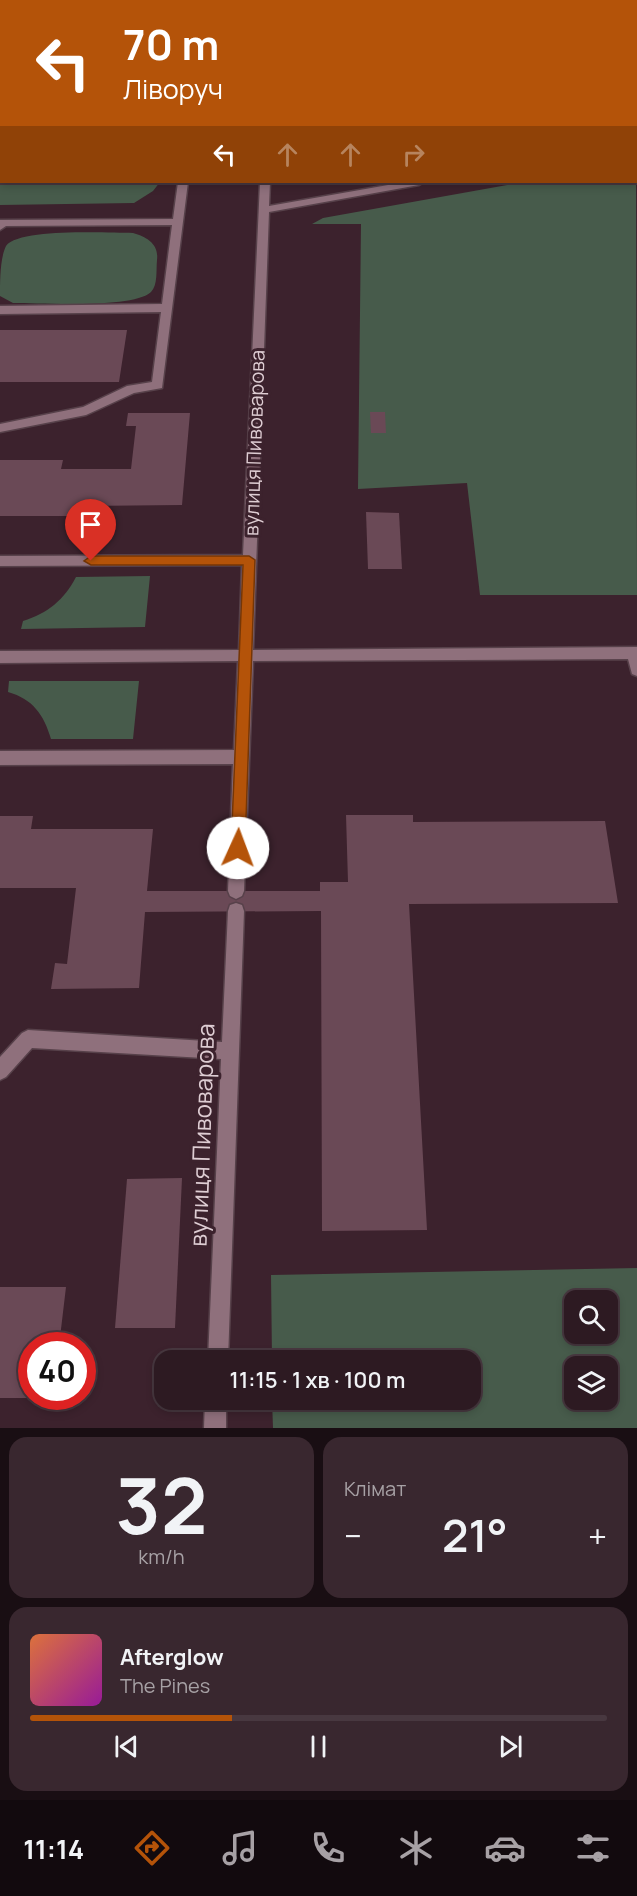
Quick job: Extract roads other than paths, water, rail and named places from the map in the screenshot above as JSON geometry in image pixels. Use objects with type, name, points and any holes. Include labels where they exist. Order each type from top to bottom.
[{"type":"street","points":[[0,428],[86,411],[131,389],[158,384],[183,183]]},
{"type":"street","name":"вулиця Пивоварова","points":[[236,891],[265,183]]},
{"type":"street","points":[[263,210],[413,183]]},
{"type":"street","points":[[0,227],[1,223],[178,222]]},
{"type":"street","points":[[0,310],[167,308]]},
{"type":"street","points":[[0,561],[249,560]]},
{"type":"street","points":[[0,657],[635,653],[637,670]]},
{"type":"street","points":[[0,758],[242,757]]},
{"type":"street","name":"вулиця Пивоварова","points":[[218,1350],[236,911]]},
{"type":"street","points":[[0,1071],[28,1038],[230,1051]]},
{"type":"street","points":[[215,1428],[216,1410]]}]
